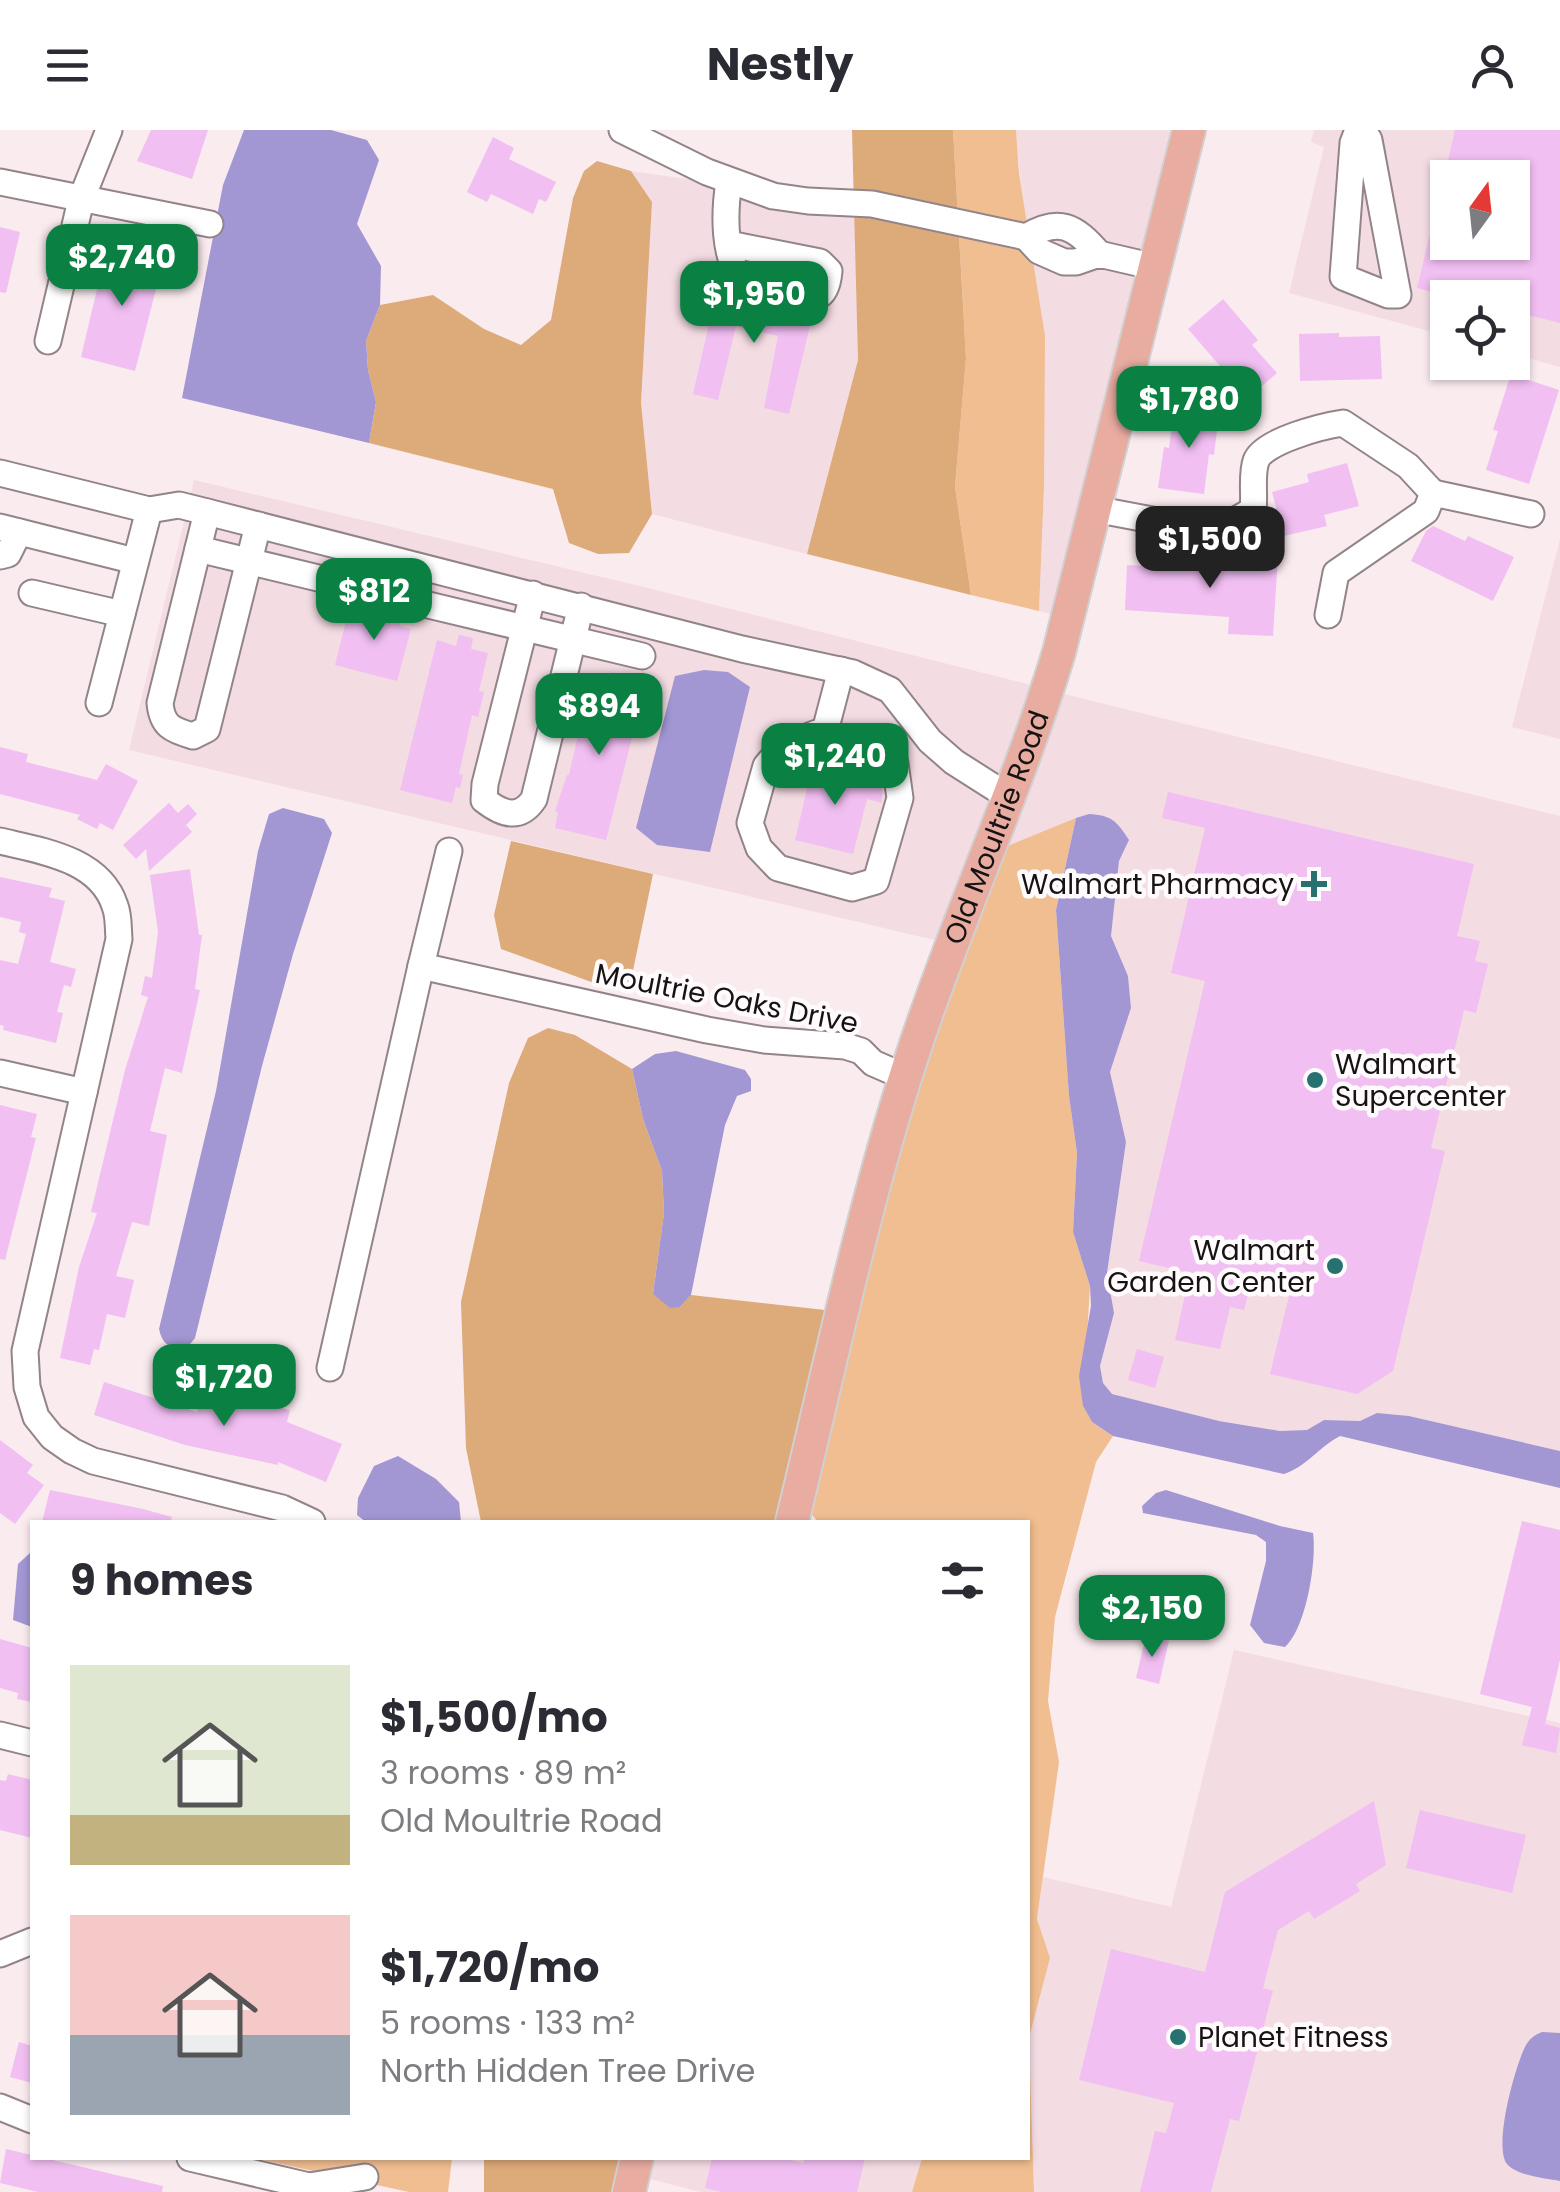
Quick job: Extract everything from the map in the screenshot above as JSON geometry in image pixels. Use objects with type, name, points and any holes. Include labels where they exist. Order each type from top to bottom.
[{"type":"main road","name":"Old Moultrie Road","points":[[792,1520],[874,1186],[905,1077],[1010,797],[1059,652],[1190,130]]},
{"type":"main road","points":[[629,2192],[637,2160]]},
{"type":"street","points":[[48,341],[82,200],[109,130]]},
{"type":"street","points":[[622,130],[729,182],[772,196],[872,204],[1026,237],[1039,251],[1064,262],[1099,254],[1155,267]]},
{"type":"street","points":[[1361,130],[1370,140],[1398,295],[1388,295],[1343,277],[1353,143],[1361,130]]},
{"type":"street","points":[[0,182],[210,224]]},
{"type":"street","points":[[729,182],[725,206],[729,244],[738,276],[744,283],[815,298],[828,286],[828,271],[820,262],[729,244]]},
{"type":"street","points":[[1094,509],[1168,523],[1224,527],[1254,510],[1255,462],[1262,452],[1297,434],[1343,423],[1408,466],[1433,492],[1531,514]]},
{"type":"street","points":[[0,473],[148,510],[179,506],[258,524],[742,649],[841,670],[890,690],[930,741],[954,762],[1010,797]]},
{"type":"street","points":[[1328,615],[1336,573],[1426,511],[1433,492]]},
{"type":"street","points":[[100,702],[148,510]]},
{"type":"street","points":[[206,512],[160,703],[170,730],[193,736],[207,729],[258,524]]},
{"type":"street","points":[[0,556],[8,554],[10,529],[136,561]]},
{"type":"street","points":[[198,549],[372,591]]},
{"type":"street","points":[[32,593],[122,614]]},
{"type":"street","points":[[533,594],[485,784],[484,800],[513,815],[526,811],[534,799],[581,606]]},
{"type":"street","points":[[398,598],[642,656]]},
{"type":"street","points":[[824,735],[841,670]]},
{"type":"street","points":[[824,735],[878,750],[895,763],[900,798],[881,874],[866,886],[852,888],[778,868],[752,836],[750,823],[772,756],[800,738],[824,735]]},
{"type":"street","points":[[0,841],[60,856],[105,885],[116,908],[119,939],[25,1351],[27,1388],[36,1416],[52,1437],[93,1461],[282,1508],[308,1520]]},
{"type":"street","points":[[330,1368],[449,851]]},
{"type":"street","name":"Moultrie Oaks Drive","points":[[421,966],[736,1036],[845,1046],[905,1077]]},
{"type":"street","points":[[0,1073],[84,1092]]},
{"type":"street","points":[[0,1735],[30,1742]]},
{"type":"street","points":[[0,1954],[30,1942]]},
{"type":"street","points":[[0,2107],[30,2119]]},
{"type":"street","points":[[198,2160],[309,2186],[365,2176]]},
{"type":"shaded area","points":[[244,130],[331,130],[367,140],[379,160],[357,224],[381,266],[380,305],[366,341],[376,402],[369,443],[182,398],[223,185]]},
{"type":"shaded area","points":[[852,130],[953,130],[966,358],[955,487],[971,595],[807,554],[858,360]]},
{"type":"shaded area","points":[[953,130],[1016,130],[1019,174],[1045,336],[1039,611],[971,595],[955,487],[966,358]]},
{"type":"shaded area","points":[[1016,130],[1180,130],[1058,616],[1039,611],[1044,487]]},
{"type":"shaded area","points":[[1314,130],[1560,130],[1560,367],[1530,359],[1530,280],[1430,280],[1430,331],[1289,293],[1324,147],[1311,142]]},
{"type":"shaded area","points":[[597,161],[631,171],[652,202],[641,403],[652,514],[629,553],[598,554],[569,543],[553,489],[369,443],[376,402],[366,341],[380,305],[433,295],[484,329],[521,345],[551,320],[573,198],[584,171]]},
{"type":"shaded area","points":[[631,171],[855,203],[858,360],[807,554],[652,514],[641,403],[652,202]]},
{"type":"shaded area","points":[[194,480],[640,586],[1039,687],[943,942],[129,750]]},
{"type":"shaded area","points":[[1560,539],[1560,739],[1512,727]]},
{"type":"shaded area","points":[[704,670],[728,672],[750,687],[710,852],[657,845],[636,828],[675,676]]},
{"type":"shaded area","points":[[1056,692],[1560,816],[1560,1451],[1409,1416],[1377,1414],[1360,1421],[1324,1420],[1307,1430],[1280,1431],[1219,1421],[1112,1394],[1103,1383],[1100,1366],[1114,1313],[1107,1273],[1126,1142],[1110,1072],[1131,1008],[1128,976],[1111,936],[1119,861],[1129,840],[1089,814],[998,850]]},
{"type":"shaded area","points":[[283,808],[324,819],[332,833],[262,1066],[195,1338],[186,1349],[175,1347],[165,1342],[159,1329],[216,1091],[258,851],[269,814]]},
{"type":"shaded area","points":[[1089,814],[1113,820],[1129,840],[1119,861],[1111,936],[1128,976],[1131,1008],[1110,1072],[1126,1142],[1107,1273],[1114,1313],[1100,1366],[1103,1383],[1112,1394],[1219,1421],[1280,1431],[1307,1430],[1324,1420],[1360,1421],[1377,1413],[1409,1416],[1560,1451],[1560,1488],[1340,1436],[1284,1474],[1113,1436],[1092,1422],[1083,1406],[1079,1376],[1091,1306],[1090,1286],[1073,1232],[1077,1153],[1069,1096],[1056,910],[1076,818]]},
{"type":"shaded area","points":[[1076,818],[1056,910],[1069,1096],[1077,1153],[1073,1232],[1090,1286],[1083,1406],[1092,1422],[1113,1436],[1096,1462],[1055,1617],[1048,1701],[1059,1762],[1037,1919],[1050,1958],[1030,2034],[1030,1520],[816,1520],[805,1506],[882,1188],[998,850]]},
{"type":"shaded area","points":[[511,841],[653,874],[630,985],[613,990],[501,949],[494,915]]},
{"type":"shaded area","points":[[548,1028],[575,1035],[632,1069],[643,1119],[662,1171],[664,1213],[653,1294],[680,1307],[691,1295],[834,1311],[783,1520],[481,1520],[466,1448],[461,1302],[509,1083],[528,1038]]},
{"type":"shaded area","points":[[676,1051],[745,1070],[751,1079],[751,1091],[737,1096],[725,1125],[691,1295],[680,1307],[670,1308],[653,1294],[664,1213],[662,1171],[643,1119],[632,1069],[655,1054]]},
{"type":"shaded area","points":[[398,1456],[436,1479],[459,1502],[461,1520],[363,1520],[357,1515],[358,1498],[374,1466]]},
{"type":"shaded area","points":[[1166,1490],[1313,1533],[1308,1593],[1299,1625],[1285,1647],[1264,1643],[1250,1625],[1266,1561],[1266,1542],[1256,1535],[1143,1513],[1142,1506],[1156,1493]]},
{"type":"shaded area","points":[[30,1553],[30,1626],[13,1620],[18,1564]]},
{"type":"shaded area","points":[[1234,1650],[1560,1723],[1560,2192],[1034,2192],[1030,2034],[1050,1958],[1037,1919],[1043,1877],[1171,1907]]},
{"type":"shaded area","points":[[1542,2032],[1560,2033],[1560,2181],[1518,2171],[1507,2164],[1503,2155],[1504,2124],[1516,2071],[1527,2044]]},
{"type":"shaded area","points":[[1030,2069],[1034,2192],[912,2192],[921,2160],[1030,2160]]},
{"type":"shaded area","points":[[263,2160],[452,2160],[448,2192],[409,2192]]},
{"type":"shaded area","points":[[484,2160],[627,2160],[619,2192],[484,2192]]},
{"type":"shaded area","points":[[646,2160],[921,2160],[912,2192],[701,2192],[642,2177]]},
{"type":"building","points":[[151,130],[208,130],[192,179],[137,161]]},
{"type":"building","points":[[1455,130],[1560,130],[1560,323],[1530,316],[1530,280],[1430,280],[1430,291],[1417,288],[1430,234],[1430,260],[1530,260],[1530,160],[1448,160]]},
{"type":"building","points":[[493,137],[514,148],[509,159],[556,182],[546,202],[539,199],[533,214],[491,194],[487,202],[467,192]]},
{"type":"building","points":[[0,227],[20,232],[6,293],[0,292]]},
{"type":"building","points":[[107,247],[163,262],[135,371],[81,357]]},
{"type":"building","points":[[717,289],[754,303],[767,300],[778,308],[813,313],[789,414],[764,408],[778,336],[736,326],[718,400],[693,394]]},
{"type":"building","points":[[1223,299],[1258,340],[1252,345],[1277,373],[1243,402],[1215,370],[1220,366],[1188,329]]},
{"type":"building","points":[[1339,333],[1339,337],[1380,336],[1382,379],[1300,381],[1299,334]]},
{"type":"building","points":[[1509,380],[1529,380],[1559,390],[1529,484],[1486,470],[1498,431],[1493,430]]},
{"type":"building","points":[[1174,408],[1219,414],[1204,494],[1158,488]]},
{"type":"building","points":[[1347,463],[1359,506],[1324,515],[1327,526],[1284,536],[1272,492],[1309,482],[1307,474]]},
{"type":"building","points":[[1433,526],[1465,541],[1468,536],[1514,557],[1493,601],[1411,561],[1426,531]]},
{"type":"building","points":[[1233,553],[1278,556],[1273,636],[1228,634],[1229,617],[1125,610],[1127,565],[1166,567],[1166,559],[1232,563]]},
{"type":"building","points":[[383,602],[392,612],[391,619],[411,629],[397,681],[335,665],[348,613],[369,614],[371,607]]},
{"type":"building","points":[[459,635],[473,638],[471,649],[488,653],[479,691],[484,692],[478,717],[472,715],[459,774],[463,775],[452,803],[400,790],[437,640],[456,646]]},
{"type":"building","points":[[612,672],[626,676],[624,686],[644,691],[606,840],[555,828],[555,811],[569,775],[591,678],[610,683]]},
{"type":"building","points":[[0,747],[28,754],[26,762],[97,780],[106,764],[138,781],[113,830],[100,823],[97,829],[77,819],[80,815],[0,794]]},
{"type":"building","points":[[813,764],[872,778],[871,782],[882,785],[882,803],[867,799],[853,854],[795,840]]},
{"type":"building","name":"Walmart Supercenter","points":[[1168,792],[1474,864],[1457,936],[1480,941],[1475,961],[1488,964],[1476,1013],[1464,1010],[1431,1148],[1445,1151],[1393,1371],[1357,1394],[1270,1374],[1289,1296],[1250,1287],[1244,1310],[1230,1307],[1220,1349],[1175,1340],[1190,1273],[1139,1261],[1205,981],[1171,973],[1205,828],[1162,818]]},
{"type":"building","points":[[169,803],[178,813],[188,804],[197,814],[186,825],[192,832],[149,871],[146,849],[136,859],[123,845]]},
{"type":"building","points":[[190,869],[202,935],[195,989],[200,990],[182,1073],[165,1068],[150,1131],[167,1135],[149,1226],[132,1222],[116,1276],[134,1280],[125,1318],[107,1314],[99,1350],[94,1349],[90,1365],[60,1358],[79,1267],[97,1213],[91,1212],[125,1070],[148,997],[141,995],[145,976],[152,978],[158,932],[150,875]]},
{"type":"building","points":[[0,877],[52,888],[49,897],[65,901],[50,962],[76,969],[71,987],[64,985],[57,1012],[63,1013],[56,1043],[3,1030],[0,1025],[0,960],[18,964],[26,934],[19,932],[21,922],[0,917]]},
{"type":"building","points":[[0,1105],[37,1114],[31,1137],[36,1138],[5,1260],[0,1259]]},
{"type":"building","points":[[1137,1349],[1164,1357],[1155,1388],[1128,1380]]},
{"type":"building","points":[[104,1382],[197,1412],[199,1404],[212,1407],[214,1397],[248,1406],[249,1401],[290,1410],[287,1422],[342,1444],[326,1482],[278,1462],[185,1445],[94,1415]]},
{"type":"building","points":[[0,1440],[33,1465],[27,1473],[44,1485],[15,1524],[0,1513]]},
{"type":"building","points":[[50,1490],[172,1517],[171,1520],[42,1520]]},
{"type":"building","points":[[1522,1521],[1560,1530],[1560,1660],[1545,1724],[1560,1728],[1556,1753],[1522,1745],[1532,1707],[1480,1694]]},
{"type":"building","points":[[1146,1635],[1169,1641],[1159,1684],[1136,1678]]},
{"type":"building","points":[[0,1639],[30,1647],[30,1702],[0,1688]]},
{"type":"building","points":[[8,1774],[30,1780],[30,1838],[0,1830],[0,1780],[6,1781]]},
{"type":"building","points":[[1374,1801],[1386,1865],[1356,1884],[1360,1891],[1314,1919],[1309,1911],[1278,1930],[1263,1988],[1273,1991],[1239,2121],[1230,2119],[1211,2192],[1140,2192],[1155,2131],[1166,2133],[1174,2103],[1079,2080],[1111,1949],[1205,1972],[1225,1892]]},
{"type":"building","points":[[1420,1810],[1526,1835],[1512,1893],[1406,1868]]},
{"type":"building","points":[[19,2042],[30,2045],[30,2082],[10,2077]]},
{"type":"building","points":[[6,2149],[30,2155],[30,2160],[53,2160],[163,2186],[162,2192],[38,2192],[0,2183]]},
{"type":"building","points":[[712,2160],[865,2160],[857,2192],[722,2192],[705,2188]]},
{"type":"place","name":"Walmart Pharmacy","points":[[1314,884]]},
{"type":"place","name":"Walmart Supercenter","points":[[1315,1080]]},
{"type":"place","name":"Walmart Garden Center","points":[[1335,1266]]},
{"type":"place","name":"Planet Fitness","points":[[1178,2037]]}]
